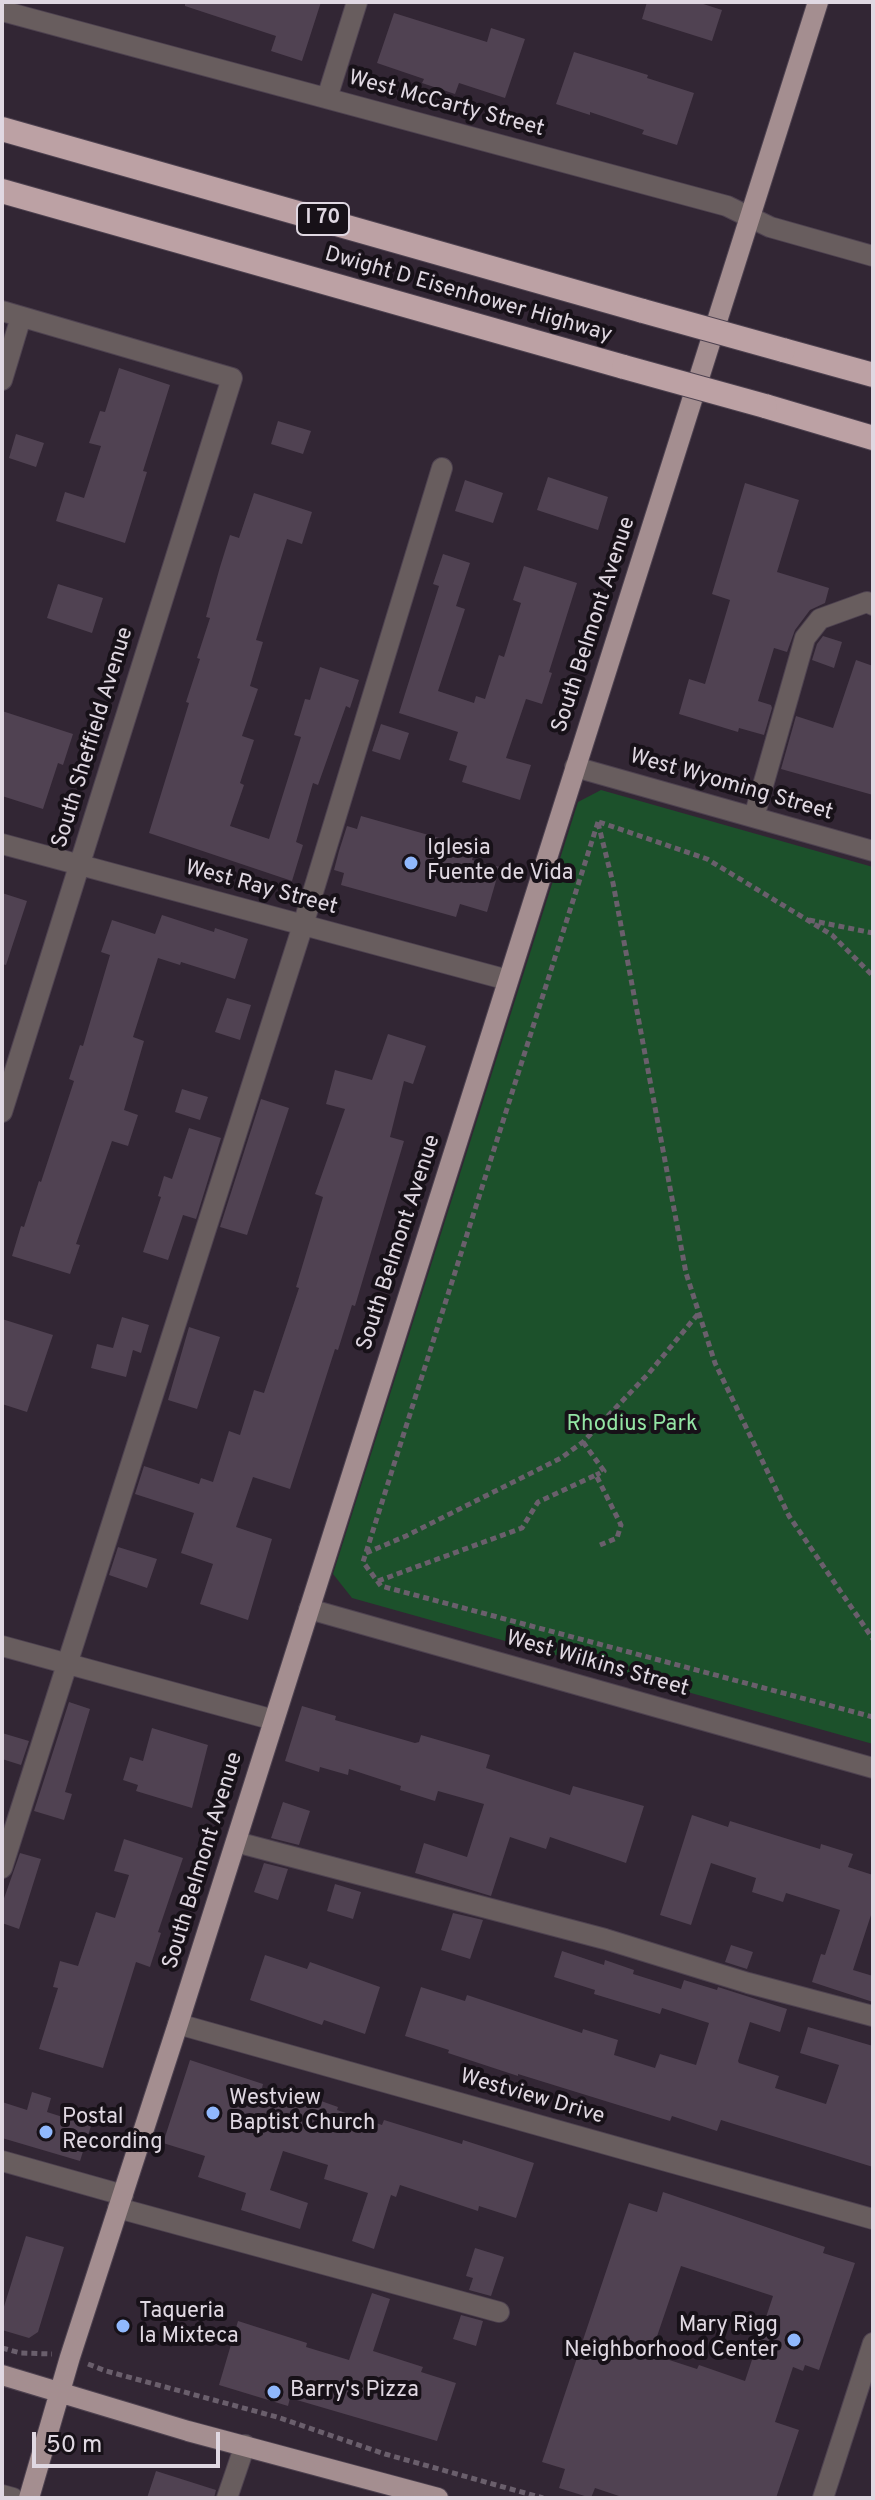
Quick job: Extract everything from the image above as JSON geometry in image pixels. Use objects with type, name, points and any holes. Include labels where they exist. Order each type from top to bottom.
[{"type":"highway","name":"Dwight D Eisenhower Highway","points":[[2,129],[873,375]]},
{"type":"highway","name":"Dwight D Eisenhower Highway","points":[[2,191],[873,438]]},
{"type":"main road","name":"South Belmont Avenue","points":[[29,2498],[70,2357],[818,2]]},
{"type":"main road","points":[[2,2375],[426,2496]]},
{"type":"street","points":[[327,98],[357,2]]},
{"type":"street","name":"West McCarty Street","points":[[2,11],[727,206],[778,229],[873,256]]},
{"type":"street","points":[[2,380],[12,314]]},
{"type":"street","name":"South Sheffield Avenue","points":[[2,1112],[232,378],[12,314]]},
{"type":"street","points":[[2,1868],[303,925],[442,468]]},
{"type":"street","points":[[754,817],[805,638],[820,619],[867,602],[873,605]]},
{"type":"street","name":"West Wyoming Street","points":[[575,767],[873,851]]},
{"type":"street","name":"West Ray Street","points":[[2,844],[508,980]]},
{"type":"street","name":"West Wilkins Street","points":[[309,1609],[873,1768]]},
{"type":"street","points":[[2,1646],[274,1720]]},
{"type":"street","points":[[236,1842],[605,1939],[748,1983],[873,2016]]},
{"type":"street","name":"Westview Drive","points":[[178,2024],[873,2219]]},
{"type":"street","points":[[2,2161],[121,2202],[499,2312]]},
{"type":"street","points":[[823,2498],[864,2398],[873,2343]]},
{"type":"street","points":[[227,2498],[245,2445]]},
{"type":"street","points":[[2,2495],[13,2498]]},
{"type":"path","points":[[598,822],[707,859],[832,935],[873,976]]},
{"type":"path","points":[[598,822],[613,883],[686,1273],[715,1363],[789,1516],[873,1639]]},
{"type":"path","points":[[598,822],[363,1562],[381,1586],[873,1717]]},
{"type":"path","points":[[804,919],[873,933]]},
{"type":"path","points":[[366,1553],[561,1458],[583,1442],[649,1373],[699,1314]]},
{"type":"path","points":[[378,1581],[522,1528],[538,1502],[604,1471],[583,1442]]},
{"type":"path","points":[[596,1475],[621,1525],[617,1538],[600,1545]]},
{"type":"path","points":[[2,2348],[21,2353],[38,2352]]},
{"type":"path","points":[[98,2367],[277,2417],[385,2454],[543,2498]]},
{"type":"green space","name":"Rhodius Park","points":[[601,790],[873,867],[873,1744],[352,1598],[333,1574],[578,802]]},
{"type":"building","points":[[185,2],[321,2],[302,61],[271,51],[276,36],[185,6]]},
{"type":"building","points":[[647,2],[697,2],[722,10],[712,41],[642,19]]},
{"type":"building","points":[[394,13],[487,42],[491,28],[525,39],[505,98],[459,83],[455,94],[422,83],[424,79],[377,63]]},
{"type":"building","points":[[574,52],[694,93],[677,145],[642,134],[644,130],[556,104]]},
{"type":"building","points":[[119,368],[170,385],[143,471],[147,472],[125,543],[56,521],[65,492],[84,498],[101,446],[89,443],[100,411],[105,412]]},
{"type":"building","points":[[278,421],[311,431],[303,454],[271,444]]},
{"type":"building","points":[[16,434],[44,443],[36,467],[9,458]]},
{"type":"building","points":[[548,477],[608,497],[598,530],[537,510]]},
{"type":"building","points":[[465,480],[503,493],[493,523],[455,511]]},
{"type":"building","points":[[745,483],[799,500],[777,572],[829,588],[825,603],[810,610],[795,630],[787,652],[774,648],[758,701],[772,708],[764,735],[739,728],[738,732],[679,714],[689,679],[705,684],[730,600],[712,594]]},
{"type":"building","points":[[254,493],[312,512],[302,544],[287,539],[256,640],[263,642],[250,686],[258,689],[242,736],[254,740],[240,783],[244,785],[230,826],[269,839],[301,737],[294,735],[305,699],[310,700],[320,667],[359,680],[350,708],[346,706],[318,785],[313,783],[296,842],[303,845],[292,881],[149,833],[189,703],[186,702],[200,659],[197,658],[210,618],[206,617],[220,567],[230,535],[239,538]]},
{"type":"building","points":[[443,554],[470,563],[456,606],[465,609],[438,691],[474,703],[476,696],[485,699],[499,655],[504,657],[521,603],[513,600],[524,566],[577,583],[542,704],[526,699],[506,758],[531,765],[520,800],[462,782],[467,766],[449,760],[458,732],[399,713],[439,586],[433,584]]},
{"type":"building","points":[[58,584],[103,598],[92,633],[47,618]]},
{"type":"building","points":[[823,636],[842,642],[834,668],[812,660]]},
{"type":"building","points":[[856,660],[873,666],[873,795],[781,769],[796,716],[833,728]]},
{"type":"building","points":[[2,711],[73,734],[63,765],[58,763],[43,809],[2,796]]},
{"type":"building","points":[[381,724],[409,733],[400,760],[372,751]]},
{"type":"building","name":"Iglesia Fuente de Vida","points":[[361,816],[475,848],[472,860],[500,867],[487,912],[460,904],[456,917],[341,885],[344,873],[334,870],[339,851],[347,826],[357,829]]},
{"type":"building","points":[[2,893],[27,901],[6,965],[2,964]]},
{"type":"building","points":[[162,915],[248,939],[235,979],[158,958],[133,1037],[144,1041],[124,1110],[138,1115],[128,1146],[112,1141],[76,1244],[80,1245],[70,1274],[12,1256],[21,1226],[24,1227],[41,1182],[74,1081],[69,1079],[80,1045],[83,1046],[110,955],[101,952],[112,920],[155,934]]},
{"type":"building","points":[[227,998],[251,1005],[240,1040],[215,1032]]},
{"type":"building","points":[[388,1034],[426,1046],[413,1084],[404,1081],[390,1137],[404,1141],[355,1306],[352,1305],[338,1350],[335,1349],[290,1489],[253,1477],[236,1527],[272,1539],[248,1620],[200,1604],[213,1564],[181,1553],[194,1513],[135,1494],[144,1466],[199,1484],[201,1478],[213,1482],[229,1431],[240,1435],[254,1390],[264,1393],[299,1288],[296,1287],[323,1197],[315,1194],[345,1109],[326,1104],[335,1070],[372,1080]]},
{"type":"building","points":[[182,1089],[208,1097],[200,1120],[175,1112]]},
{"type":"building","points":[[261,1099],[289,1108],[247,1235],[220,1227]]},
{"type":"building","points":[[189,1128],[221,1138],[196,1219],[183,1215],[168,1260],[143,1252],[161,1197],[158,1196],[164,1176],[172,1179]]},
{"type":"building","points":[[122,1317],[149,1325],[141,1353],[133,1350],[126,1377],[91,1368],[97,1344],[113,1348]]},
{"type":"building","points":[[2,1319],[53,1335],[27,1412],[2,1404]]},
{"type":"building","points":[[189,1327],[220,1337],[197,1409],[168,1400]]},
{"type":"building","points":[[118,1547],[157,1559],[147,1588],[109,1575]]},
{"type":"building","points":[[69,1702],[90,1709],[65,1792],[72,1794],[64,1820],[34,1811]]},
{"type":"building","points":[[302,1706],[336,1716],[335,1720],[415,1743],[419,1742],[421,1735],[490,1755],[486,1768],[570,1795],[573,1786],[644,1806],[626,1863],[550,1837],[546,1849],[510,1837],[491,1896],[415,1873],[424,1843],[467,1857],[484,1804],[438,1791],[435,1801],[349,1769],[348,1775],[320,1767],[319,1772],[285,1761]]},
{"type":"building","points":[[152,1728],[208,1745],[192,1808],[136,1791],[138,1785],[123,1780],[130,1757],[143,1761]]},
{"type":"building","points":[[2,1733],[29,1741],[21,1765],[2,1759]]},
{"type":"building","points":[[283,1802],[310,1811],[299,1845],[271,1838]]},
{"type":"building","points":[[692,1815],[728,1827],[730,1821],[820,1849],[821,1844],[853,1854],[848,1867],[873,1875],[873,1909],[853,1970],[873,1976],[873,2002],[812,1982],[840,1910],[786,1893],[783,1902],[752,1892],[756,1878],[711,1863],[691,1925],[660,1915]]},
{"type":"building","points":[[124,1839],[183,1858],[158,1932],[161,1933],[150,1967],[136,1962],[103,2068],[39,2049],[58,1988],[53,1987],[60,1961],[78,1966],[96,1912],[115,1918],[129,1875],[114,1871]]},
{"type":"building","points":[[20,1853],[41,1859],[19,1929],[2,1923],[2,1904]]},
{"type":"building","points":[[264,1863],[288,1869],[278,1900],[254,1892]]},
{"type":"building","points":[[335,1884],[361,1892],[353,1919],[327,1911]]},
{"type":"building","points":[[453,1913],[483,1920],[470,1959],[441,1950]]},
{"type":"building","points":[[731,1945],[753,1952],[747,1969],[725,1962]]},
{"type":"building","points":[[562,1951],[604,1965],[605,1960],[634,1970],[633,1974],[681,1989],[684,1980],[717,1990],[718,1987],[787,2009],[780,2032],[750,2022],[738,2061],[779,2076],[775,2088],[826,2104],[839,2065],[800,2053],[808,2027],[873,2046],[873,2167],[721,2120],[717,2131],[672,2116],[670,2121],[518,2076],[405,2036],[421,1987],[465,2001],[467,1995],[582,2033],[583,2029],[618,2040],[614,2055],[655,2068],[660,2054],[696,2065],[709,2023],[662,2008],[660,2014],[594,1994],[595,1990],[554,1977]]},
{"type":"building","points":[[265,1955],[307,1969],[310,1962],[380,1987],[365,2034],[324,2020],[322,2025],[250,2000]]},
{"type":"building","points":[[190,2060],[263,2084],[262,2088],[305,2102],[307,2096],[382,2125],[384,2120],[462,2144],[463,2140],[534,2163],[516,2218],[479,2206],[478,2211],[400,2185],[396,2197],[391,2195],[374,2249],[352,2241],[368,2193],[324,2179],[328,2165],[283,2151],[270,2190],[308,2203],[300,2229],[241,2210],[246,2193],[198,2177],[205,2156],[163,2143]]},
{"type":"building","name":"Postal Recording","points":[[32,2092],[51,2098],[47,2112],[91,2126],[80,2161],[2,2138],[2,2102],[27,2110]]},
{"type":"building","name":"Mary Rigg Neighborhood Center","points":[[663,2192],[825,2247],[823,2253],[855,2263],[819,2370],[805,2365],[803,2371],[793,2367],[775,2422],[799,2430],[776,2498],[625,2498],[595,2488],[591,2498],[559,2488],[565,2469],[542,2462],[629,2203],[657,2212]],"holes":[[[681,2266],[773,2296],[745,2381],[699,2365],[697,2369],[651,2354]]]},
{"type":"building","points":[[26,2236],[64,2247],[38,2332],[29,2338],[2,2330],[2,2313]]},
{"type":"building","points":[[475,2248],[504,2257],[491,2296],[469,2290],[473,2278],[466,2276]]},
{"type":"building","points":[[372,2293],[390,2299],[373,2351],[423,2367],[421,2372],[456,2383],[437,2441],[290,2398],[288,2406],[219,2385],[238,2321],[349,2360]]},
{"type":"building","points":[[461,2315],[483,2321],[476,2346],[453,2339]]},
{"type":"building","points":[[156,2471],[216,2490],[214,2498],[147,2498]]},
{"type":"place","name":"Iglesia Fuente de Vida","points":[[411,863]]},
{"type":"place","name":"Westview Baptist Church","points":[[213,2113]]},
{"type":"place","name":"Postal Recording","points":[[46,2132]]},
{"type":"place","name":"Taqueria la Mixteca","points":[[123,2326]]},
{"type":"place","name":"Mary Rigg Neighborhood Center","points":[[794,2340]]},
{"type":"place","name":"Barry's Pizza","points":[[274,2392]]}]
